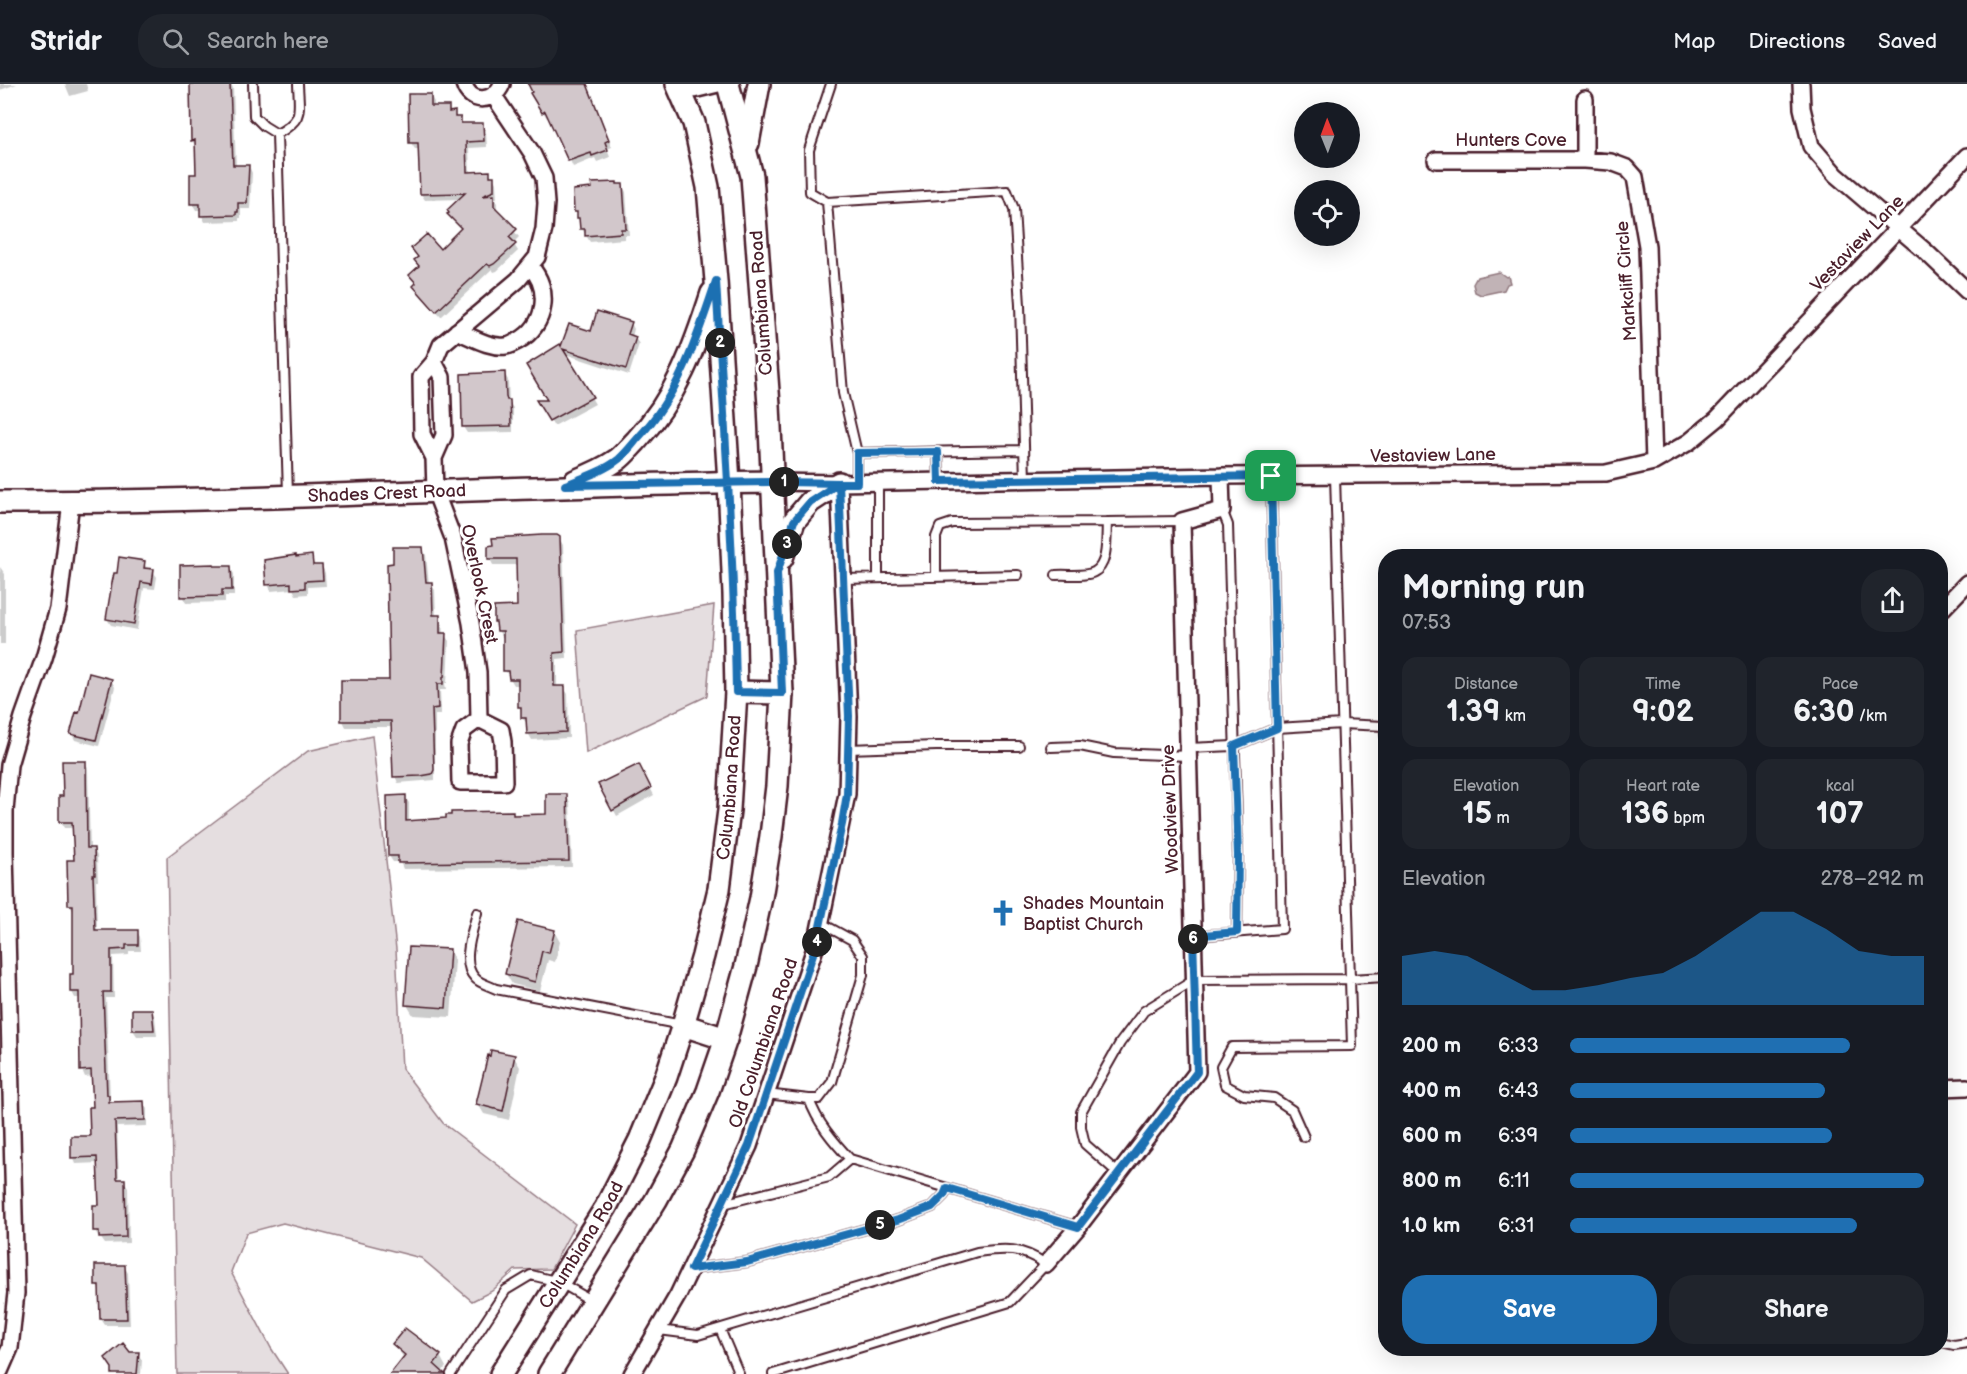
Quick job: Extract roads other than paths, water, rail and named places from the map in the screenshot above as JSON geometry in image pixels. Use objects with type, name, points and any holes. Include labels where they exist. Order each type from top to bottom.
[{"type":"main road","name":"Columbiana Road","points":[[549,1374],[656,1200],[683,1150],[708,1091],[726,1039],[746,966],[770,846],[777,786],[782,693],[773,482],[752,176],[728,84]]},
{"type":"main road","points":[[746,153],[759,84]]},
{"type":"main road","name":"Columbiana Road","points":[[501,1374],[620,1183],[666,1077],[703,956],[719,889],[730,800],[736,692],[735,594],[708,187],[694,123],[679,88]]},
{"type":"main road","points":[[565,485],[602,470],[620,459],[669,400],[694,347],[716,281]]},
{"type":"main road","name":"Shades Crest Road","points":[[0,502],[288,496],[565,485],[773,482]]},
{"type":"main road","points":[[777,573],[794,521],[810,502],[848,483]]},
{"type":"main road","points":[[736,692],[782,693]]},
{"type":"main road","points":[[683,1025],[726,1039]]},
{"type":"street","name":"Overlook Crest","points":[[464,84],[471,95],[478,99],[487,99],[498,90],[544,178],[546,203],[544,229],[537,257],[518,280],[441,345],[434,362],[421,377],[422,434],[434,458],[435,491],[453,538],[471,623],[478,672],[479,719]]},
{"type":"street","points":[[679,88],[718,84]]},
{"type":"street","points":[[1802,84],[1802,108],[1811,146],[1836,175],[1925,251],[1967,291]]},
{"type":"street","points":[[1585,99],[1586,160]]},
{"type":"street","name":"Vestaview Lane","points":[[773,482],[848,483],[1221,476],[1606,473],[1654,462],[1689,442],[1717,419],[1967,156]]},
{"type":"street","name":"Hunters Cove","points":[[1436,160],[1586,160]]},
{"type":"street","name":"Markcliff Circle","points":[[1586,160],[1611,162],[1627,168],[1635,177],[1647,246],[1654,462]]},
{"type":"street","points":[[457,331],[489,344],[507,346],[525,337],[537,322],[544,305],[543,290],[537,273],[530,266]]},
{"type":"street","name":"Overlook Crest","points":[[434,362],[442,377],[444,435],[434,458]]},
{"type":"street","points":[[1182,521],[1222,510],[1221,476]]},
{"type":"street","name":"Old Columbiana Road","points":[[632,1374],[659,1330],[691,1269],[749,1146],[816,945],[847,794],[849,716],[843,579],[848,483]]},
{"type":"street","points":[[0,1371],[10,1348],[16,1293],[5,852],[6,789],[15,744],[58,609],[71,502]]},
{"type":"street","name":"Woodview Drive","points":[[1046,1264],[1078,1227],[1197,1072],[1182,521]]},
{"type":"street","points":[[1948,603],[1967,583]]},
{"type":"street","points":[[479,719],[501,730],[504,782],[460,782],[459,744],[464,730],[479,719]]},
{"type":"street","points":[[1948,1088],[1967,1087]]},
{"type":"lane","points":[[253,84],[254,116],[277,135]]},
{"type":"lane","points":[[277,135],[292,126],[299,116],[298,84]]},
{"type":"lane","points":[[831,84],[809,150],[810,192],[827,202],[1007,191],[1014,209],[1018,263],[1024,480]]},
{"type":"lane","points":[[277,135],[288,496]]},
{"type":"lane","points":[[827,202],[843,393],[857,453],[848,483]]},
{"type":"lane","points":[[857,453],[1024,450]]},
{"type":"lane","points":[[938,452],[939,481]]},
{"type":"lane","points":[[1193,936],[1282,929],[1271,476]]},
{"type":"lane","points":[[1304,1137],[1292,1110],[1274,1098],[1244,1095],[1225,1085],[1221,1067],[1232,1047],[1352,1046],[1335,476]]},
{"type":"lane","points":[[878,482],[878,577]]},
{"type":"lane","points":[[1222,510],[1228,525],[1238,855],[1237,932]]},
{"type":"lane","points":[[936,575],[936,537],[940,527],[952,523],[1182,521]]},
{"type":"lane","points":[[1056,575],[1093,573],[1100,568],[1104,557],[1107,522]]},
{"type":"lane","points":[[843,579],[936,575],[1018,575]]},
{"type":"lane","points":[[1051,747],[1080,746],[1114,753],[1188,752],[1234,746],[1277,728],[1342,724],[1378,726]]},
{"type":"lane","points":[[848,749],[1019,746]]},
{"type":"lane","points":[[477,913],[469,955],[469,965],[474,978],[495,989],[683,1025]]},
{"type":"lane","points":[[766,1094],[819,1099],[832,1082],[863,975],[863,956],[852,940],[821,923]]},
{"type":"lane","points":[[1119,1174],[1085,1144],[1081,1127],[1081,1112],[1120,1043],[1144,1011],[1194,980],[1350,980],[1378,978]]},
{"type":"lane","points":[[808,1099],[833,1141],[850,1159],[1078,1227]]},
{"type":"lane","points":[[721,1204],[829,1176],[850,1159]]},
{"type":"lane","points":[[691,1269],[747,1262],[898,1220],[932,1207],[944,1195],[947,1188]]},
{"type":"lane","points":[[659,1330],[698,1335],[977,1252],[1003,1248],[1020,1250],[1046,1264],[1010,1302],[773,1374]]},
{"type":"lane","points":[[451,1374],[506,1290],[531,1275],[559,1282],[593,1302]]},
{"type":"lane","points":[[720,1329],[739,1374]]},
{"type":"lane","points":[[1948,1344],[1967,1343]]},
{"type":"place","name":"Shades Mountain Baptist Church","points":[[1003,913]]}]
